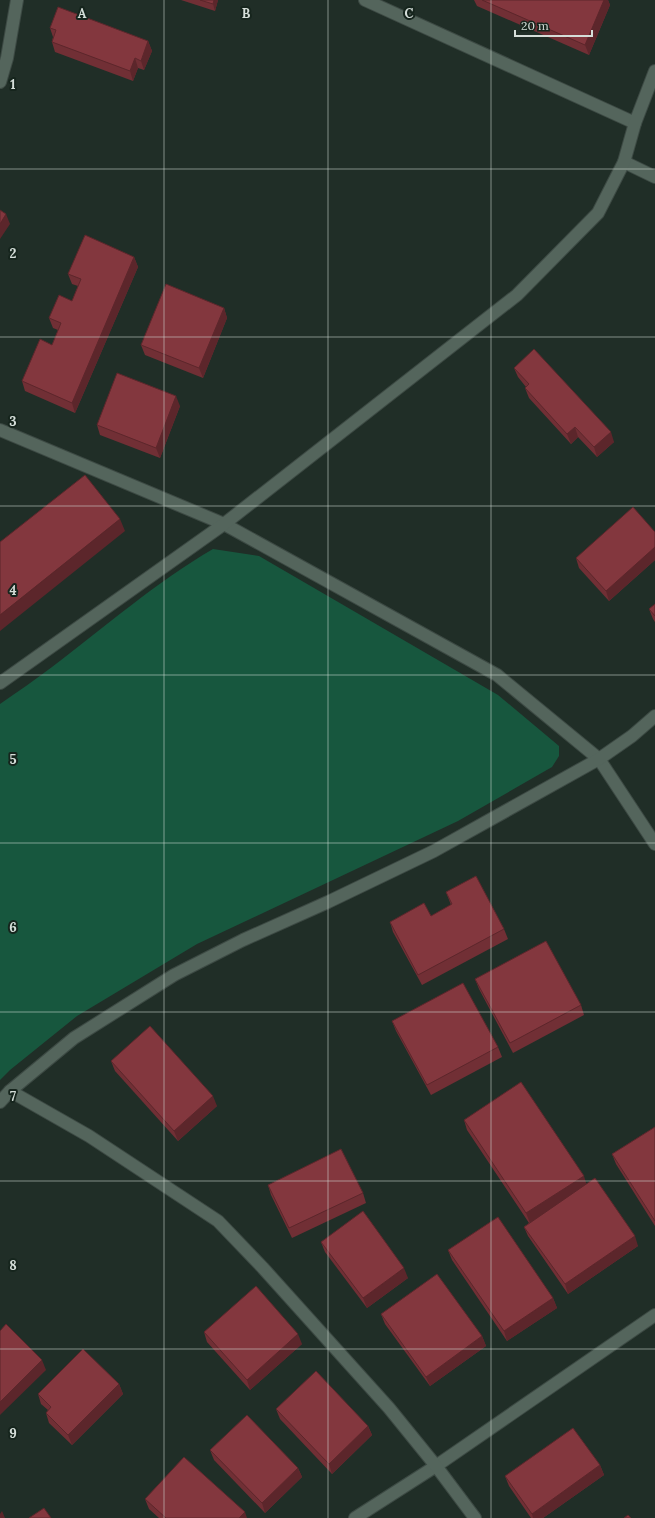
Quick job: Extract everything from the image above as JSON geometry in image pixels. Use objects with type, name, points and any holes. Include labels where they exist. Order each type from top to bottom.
[{"type":"street","points":[[0,82],[7,58],[17,0]]},
{"type":"street","points":[[365,0],[635,123]]},
{"type":"street","points":[[0,683],[224,524],[517,295],[598,213],[624,162],[635,123],[655,71]]},
{"type":"street","points":[[624,162],[655,177]]},
{"type":"street","points":[[0,430],[224,524],[497,675],[599,759],[655,844]]},
{"type":"street","points":[[0,1102],[10,1091],[74,1038],[174,975],[243,940],[328,902],[434,851],[599,759],[632,736],[655,716]]},
{"type":"street","points":[[10,1091],[89,1136],[218,1221],[389,1408],[436,1466],[475,1518]]},
{"type":"street","points":[[355,1518],[436,1466],[655,1315]]},
{"type":"green space","points":[[213,549],[259,556],[498,695],[559,746],[559,756],[552,767],[458,821],[197,944],[77,1016],[10,1070],[0,1080],[0,704],[52,667],[151,590]]},
{"type":"building","points":[[200,0],[214,0],[213,4]]},
{"type":"building","points":[[482,0],[604,0],[585,45]]},
{"type":"building","points":[[58,7],[148,41],[141,61],[135,58],[130,71],[52,42],[56,30],[50,28]]},
{"type":"building","points":[[0,210],[6,214],[0,224]]},
{"type":"building","points":[[85,235],[134,257],[72,403],[22,381],[40,339],[52,345],[61,323],[49,318],[59,295],[72,301],[81,279],[68,274]]},
{"type":"building","points":[[166,284],[224,308],[199,368],[141,345]]},
{"type":"building","points":[[534,349],[611,432],[594,447],[575,427],[567,434],[525,388],[529,384],[514,368]]},
{"type":"building","points":[[117,373],[176,396],[156,448],[97,425]]},
{"type":"building","points":[[85,475],[120,519],[0,615],[0,542]]},
{"type":"building","points":[[633,507],[655,532],[655,547],[606,591],[576,558]]},
{"type":"building","points":[[655,604],[655,616],[649,609]]},
{"type":"building","points":[[476,876],[504,929],[418,975],[390,922],[424,903],[431,916],[452,904],[446,892]]},
{"type":"building","points":[[546,941],[581,1005],[510,1043],[475,979]]},
{"type":"building","points":[[463,983],[498,1047],[427,1085],[392,1021]]},
{"type":"building","points":[[150,1026],[213,1096],[174,1131],[111,1061]]},
{"type":"building","points":[[521,1082],[584,1176],[526,1213],[464,1120]]},
{"type":"building","points":[[655,1127],[655,1221],[612,1154]]},
{"type":"building","points":[[341,1149],[363,1193],[289,1228],[268,1185]]},
{"type":"building","points":[[595,1178],[635,1236],[565,1284],[524,1227]]},
{"type":"building","points":[[363,1211],[404,1268],[363,1298],[321,1242]]},
{"type":"building","points":[[498,1217],[553,1298],[504,1331],[448,1250]]},
{"type":"building","points":[[437,1274],[482,1336],[426,1377],[381,1314]]},
{"type":"building","points":[[256,1286],[298,1334],[247,1380],[204,1332]]},
{"type":"building","points":[[6,1324],[42,1360],[0,1402],[0,1331]]},
{"type":"building","points":[[83,1349],[119,1384],[68,1435],[46,1413],[51,1407],[38,1394]]},
{"type":"building","points":[[316,1371],[368,1426],[329,1464],[276,1409]]},
{"type":"building","points":[[247,1415],[298,1468],[262,1503],[210,1450]]},
{"type":"building","points":[[573,1428],[600,1465],[532,1514],[505,1476]]},
{"type":"building","points":[[184,1457],[245,1512],[239,1518],[166,1518],[145,1499]]},
{"type":"building","points":[[44,1508],[51,1518],[29,1518]]},
{"type":"building","points":[[628,1515],[631,1518],[624,1518]]}]
